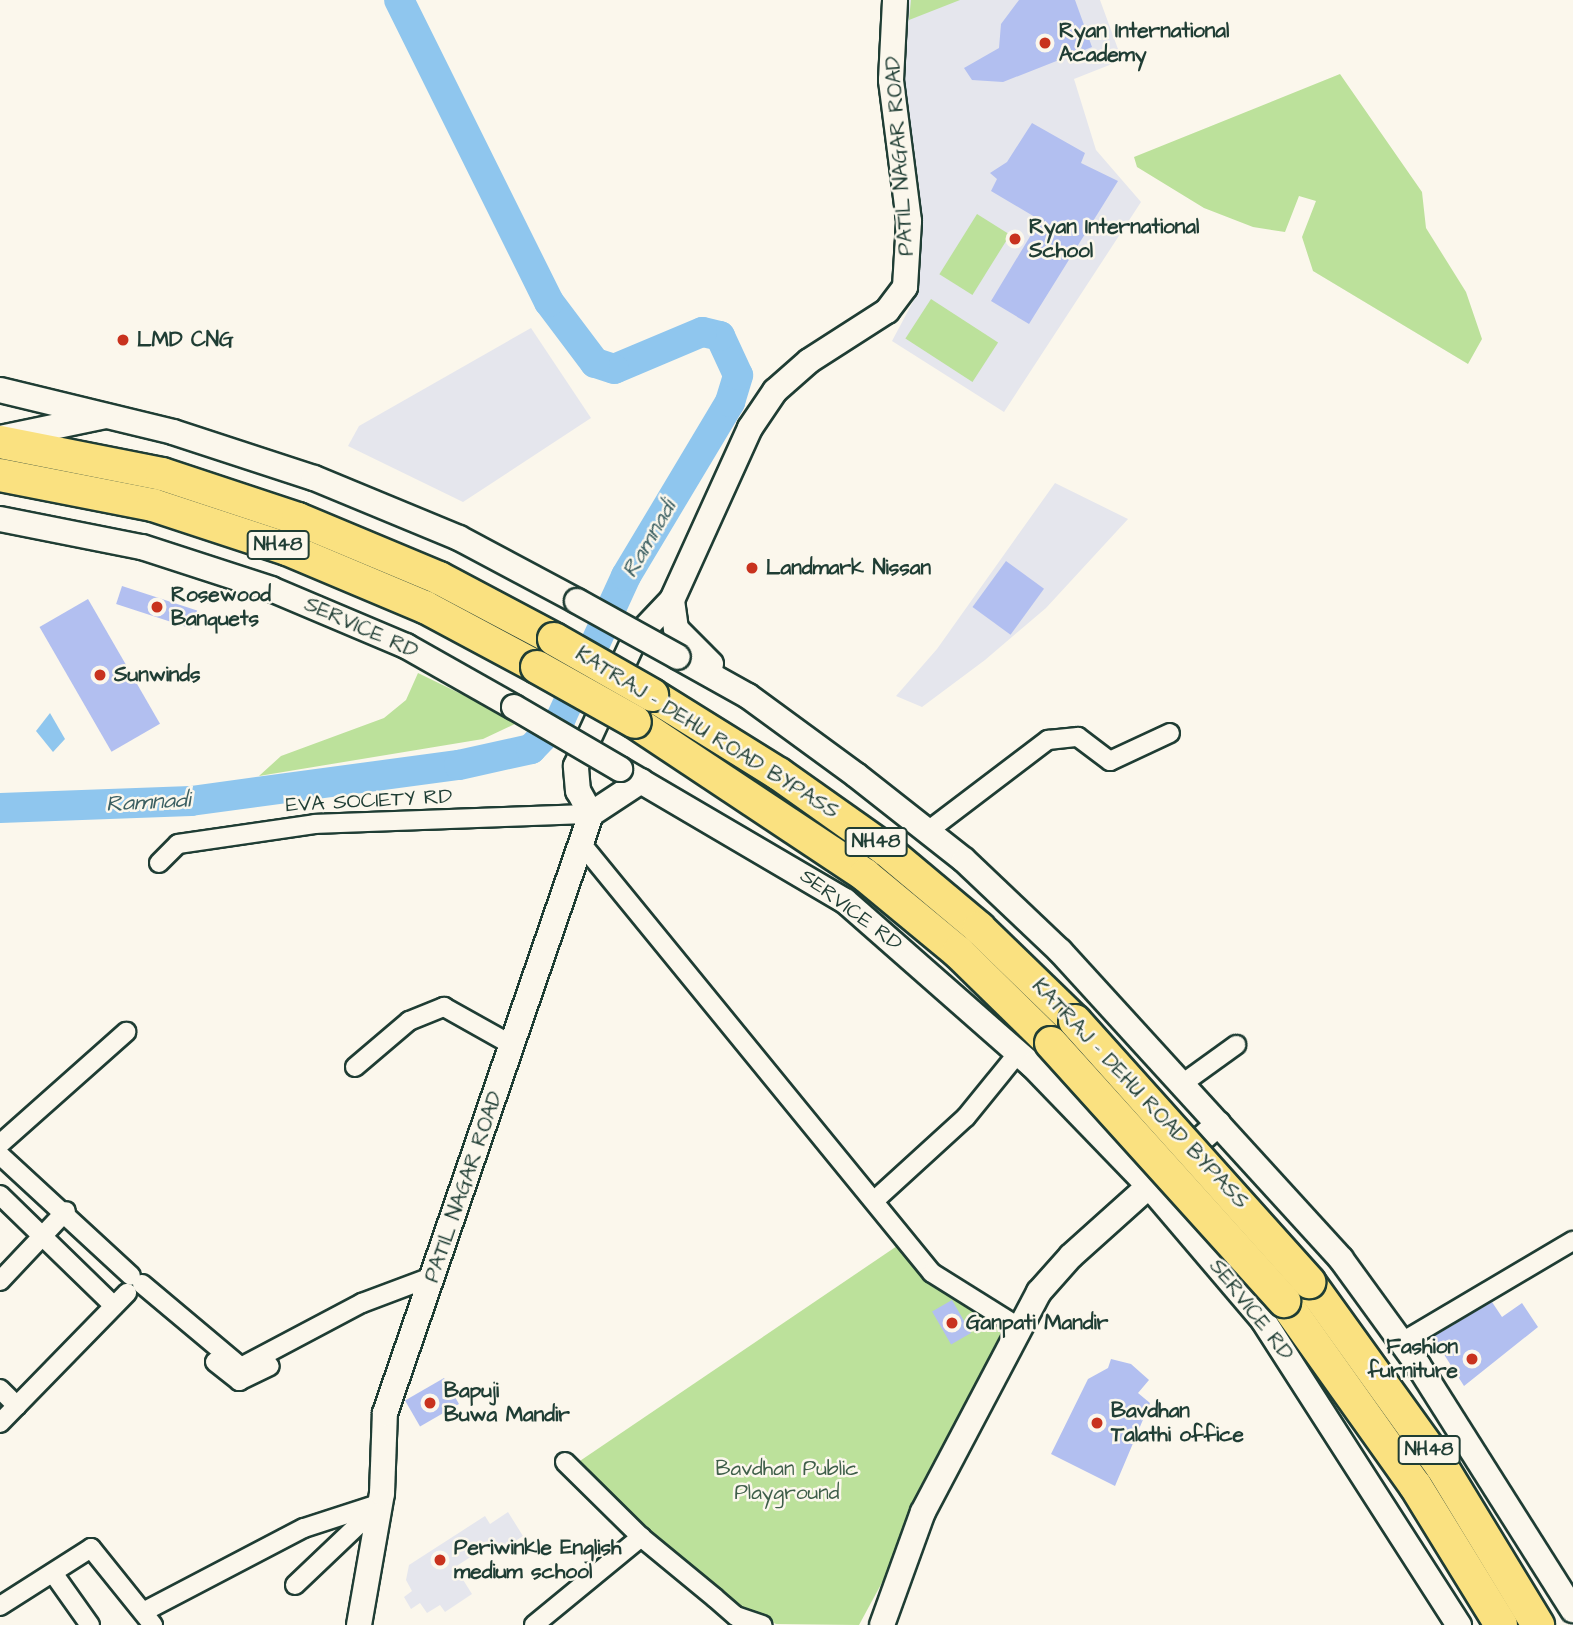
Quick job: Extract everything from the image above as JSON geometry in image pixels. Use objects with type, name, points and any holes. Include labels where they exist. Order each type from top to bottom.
[{"type":"highway","name":"KATRAJ - DEHU ROAD BYPASS","points":[[0,440],[162,474],[298,519],[439,578],[652,695],[885,849],[979,928],[1074,1021],[1309,1282],[1441,1467],[1538,1625]]},
{"type":"highway","name":"KATRAJ - DEHU ROAD BYPASS","points":[[0,475],[153,505],[287,549],[425,607],[635,722],[865,874],[958,952],[1051,1044],[1284,1301],[1415,1485],[1501,1625]]},
{"type":"street","name":"PATIL NAGAR ROAD","points":[[359,1625],[379,1511],[385,1413],[591,814],[578,791],[576,765],[634,640],[672,600],[750,428],[775,391],[808,361],[887,311],[905,287],[909,221],[891,80],[890,6]]},
{"type":"street","points":[[0,390],[110,415],[243,453],[374,502],[458,538],[709,672],[805,736],[928,831],[1060,951],[1341,1259],[1402,1342],[1573,1610]]},
{"type":"street","points":[[0,440],[110,415]]},
{"type":"street","name":"SERVICE RD","points":[[0,519],[142,547],[271,589],[406,646],[845,901],[1018,1053],[1150,1187],[1284,1350],[1459,1625]]},
{"type":"street","points":[[672,600],[676,629],[707,657],[709,672]]},
{"type":"street","points":[[928,831],[1058,736],[1078,737],[1110,761],[1170,733]]},
{"type":"street","points":[[591,814],[631,775]]},
{"type":"street","name":"EVA SOCIETY RD","points":[[159,863],[178,844],[315,824],[591,814]]},
{"type":"street","points":[[580,842],[932,1273],[1020,1328]]},
{"type":"street","points":[[355,1067],[409,1021],[443,1007],[512,1045]]},
{"type":"street","points":[[0,1144],[126,1032]]},
{"type":"street","points":[[1182,1084],[1236,1045]]},
{"type":"street","points":[[875,1200],[966,1117],[1018,1053]]},
{"type":"street","points":[[882,1625],[923,1512],[1040,1292],[1072,1256],[1218,1124]]},
{"type":"street","points":[[0,1157],[133,1285],[240,1374],[434,1276]]},
{"type":"street","points":[[0,1195],[114,1306]]},
{"type":"street","points":[[0,1281],[62,1215]]},
{"type":"street","points":[[1402,1342],[1573,1241]]},
{"type":"street","points":[[0,1423],[133,1285]]},
{"type":"street","points":[[0,1389],[17,1406]]},
{"type":"street","points":[[565,1462],[641,1537],[736,1616],[762,1625]]},
{"type":"street","points":[[295,1585],[360,1523],[379,1511]]},
{"type":"street","points":[[0,1606],[91,1548],[149,1618],[304,1528],[379,1511]]},
{"type":"street","points":[[534,1625],[641,1537]]},
{"type":"street","points":[[52,1573],[90,1625]]},
{"type":"shaded area","name":"Ryan International School","points":[[901,0],[1100,0],[1122,60],[1074,79],[1096,150],[1141,202],[1004,412],[892,341],[916,296],[918,276],[899,113]]},
{"type":"shaded area","points":[[531,328],[591,418],[463,502],[348,446],[359,426]]},
{"type":"shaded area","points":[[1055,483],[1128,519],[1046,608],[985,660],[922,707],[896,696],[937,649]]},
{"type":"shaded area","name":"Periwinkle English medium school","points":[[508,1512],[523,1536],[492,1556],[486,1547],[455,1567],[472,1594],[445,1612],[440,1605],[427,1613],[420,1603],[411,1609],[404,1597],[412,1591],[406,1580],[409,1565],[485,1516],[490,1524]]},
{"type":"green space","points":[[911,0],[960,0],[909,20]]},
{"type":"green space","points":[[1340,74],[1422,192],[1426,228],[1466,292],[1482,339],[1468,364],[1313,271],[1302,237],[1316,201],[1299,196],[1285,232],[1253,227],[1204,208],[1137,167],[1134,157]]},
{"type":"green space","points":[[977,214],[1010,235],[972,295],[939,274]]},
{"type":"green space","points":[[931,299],[998,343],[972,382],[905,338]]},
{"type":"green space","points":[[418,673],[519,722],[483,739],[259,776],[281,756],[384,718],[406,700]]},
{"type":"green space","name":"Bavdhan Public Playground","points":[[897,1246],[1020,1328],[859,1625],[776,1624],[707,1589],[568,1469]]},
{"type":"water","points":[[50,713],[65,739],[53,752],[36,731]]},
{"type":"building","name":"Ryan International Academy","points":[[1019,0],[1075,0],[1092,47],[1003,82],[972,80],[964,68],[999,48],[1001,24]]},
{"type":"building","name":"Ryan International School","points":[[1032,123],[1085,153],[1081,163],[1118,181],[1029,324],[991,301],[1040,220],[991,191],[997,179],[990,173],[1007,162]]},
{"type":"building","points":[[1006,561],[1044,589],[1011,635],[972,607]]},
{"type":"building","name":"Rosewood Banquets","points":[[122,586],[197,610],[191,628],[116,604]]},
{"type":"building","name":"Sunwinds","points":[[88,599],[160,724],[112,752],[40,627]]},
{"type":"building","name":"Ganpati Mandir","points":[[952,1300],[971,1333],[951,1344],[932,1312]]},
{"type":"building","name":"Fashion furniture","points":[[1492,1302],[1502,1317],[1522,1303],[1538,1327],[1464,1386],[1433,1337]]},
{"type":"building","name":"Bavdhan Talathi office","points":[[1111,1359],[1131,1364],[1149,1380],[1138,1393],[1150,1403],[1115,1486],[1051,1454],[1088,1379],[1108,1368]]},
{"type":"building","name":"Bapuji Buwa Mandir","points":[[444,1378],[459,1404],[420,1426],[405,1400]]},
{"type":"waterway","name":"Ramnadi","points":[[0,808],[191,801],[459,765],[531,749],[561,718],[626,576],[730,402],[738,375],[720,336],[702,332],[614,369],[595,363],[549,302],[399,0]]},
{"type":"place","name":"Ryan International Academy","points":[[1045,43]]},
{"type":"place","name":"Ryan International School","points":[[1015,239]]},
{"type":"place","name":"LMD CNG","points":[[123,340]]},
{"type":"place","name":"Landmark Nissan","points":[[752,568]]},
{"type":"place","name":"Rosewood Banquets","points":[[157,607]]},
{"type":"place","name":"Sunwinds","points":[[100,675]]},
{"type":"place","name":"Ganpati Mandir","points":[[952,1323]]},
{"type":"place","name":"Fashion furniture","points":[[1472,1359]]},
{"type":"place","name":"Bapuji Buwa Mandir","points":[[430,1403]]},
{"type":"place","name":"Bavdhan Talathi office","points":[[1097,1423]]},
{"type":"place","name":"Periwinkle English medium school","points":[[440,1560]]}]
